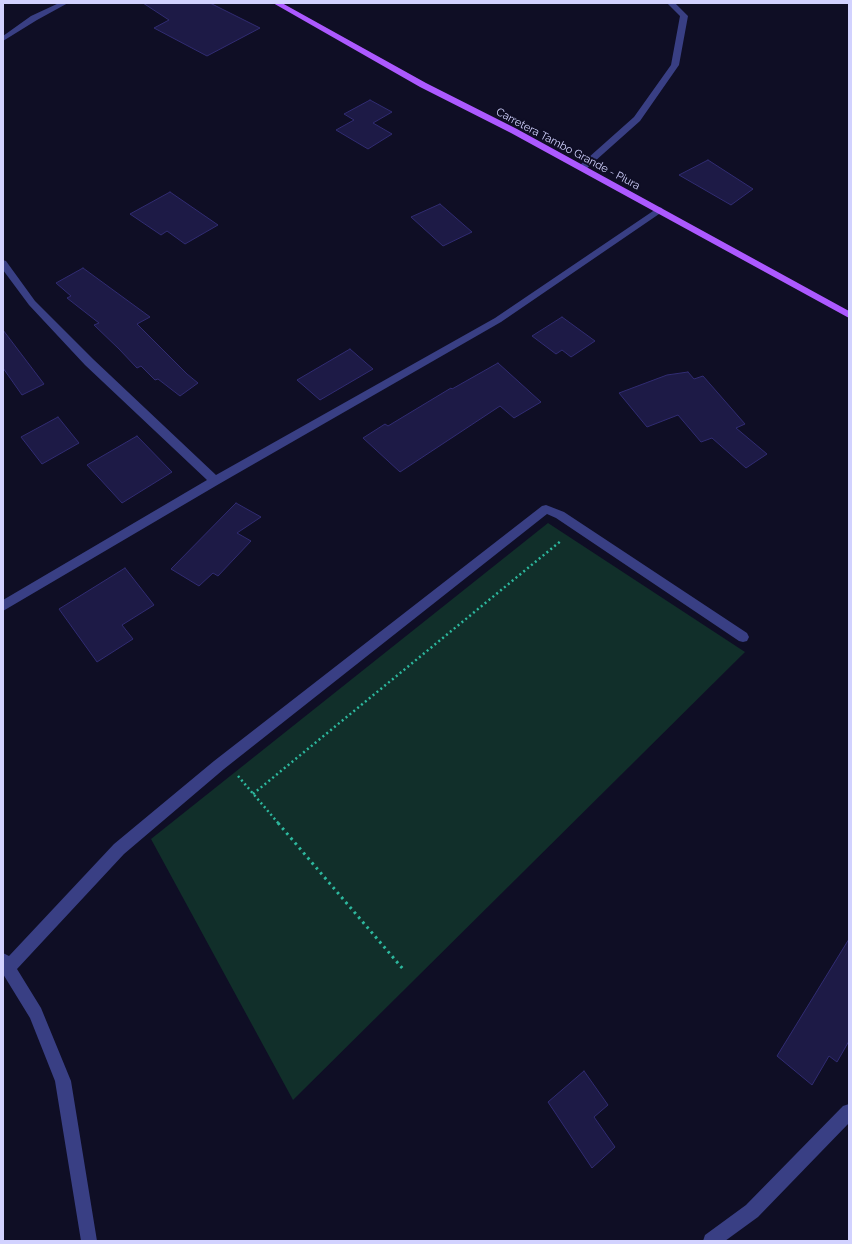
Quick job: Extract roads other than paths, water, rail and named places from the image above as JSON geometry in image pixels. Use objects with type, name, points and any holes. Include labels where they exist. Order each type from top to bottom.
[{"type":"main road","name":"Carretera Tambo Grande - Piura","points":[[277,3],[423,85],[514,131],[849,315]]},
{"type":"street","points":[[3,39],[34,18],[64,3]]},
{"type":"street","points":[[582,168],[636,119],[674,66],[684,16],[671,3]]},
{"type":"street","points":[[3,606],[216,481],[498,320],[659,210]]},
{"type":"street","points":[[3,264],[32,303],[78,351],[216,481]]},
{"type":"street","points":[[89,1241],[75,1147],[63,1081],[36,1013],[5,964],[119,849],[225,760],[546,509],[560,515],[743,637]]},
{"type":"street","points":[[711,1241],[752,1211],[849,1112]]}]
